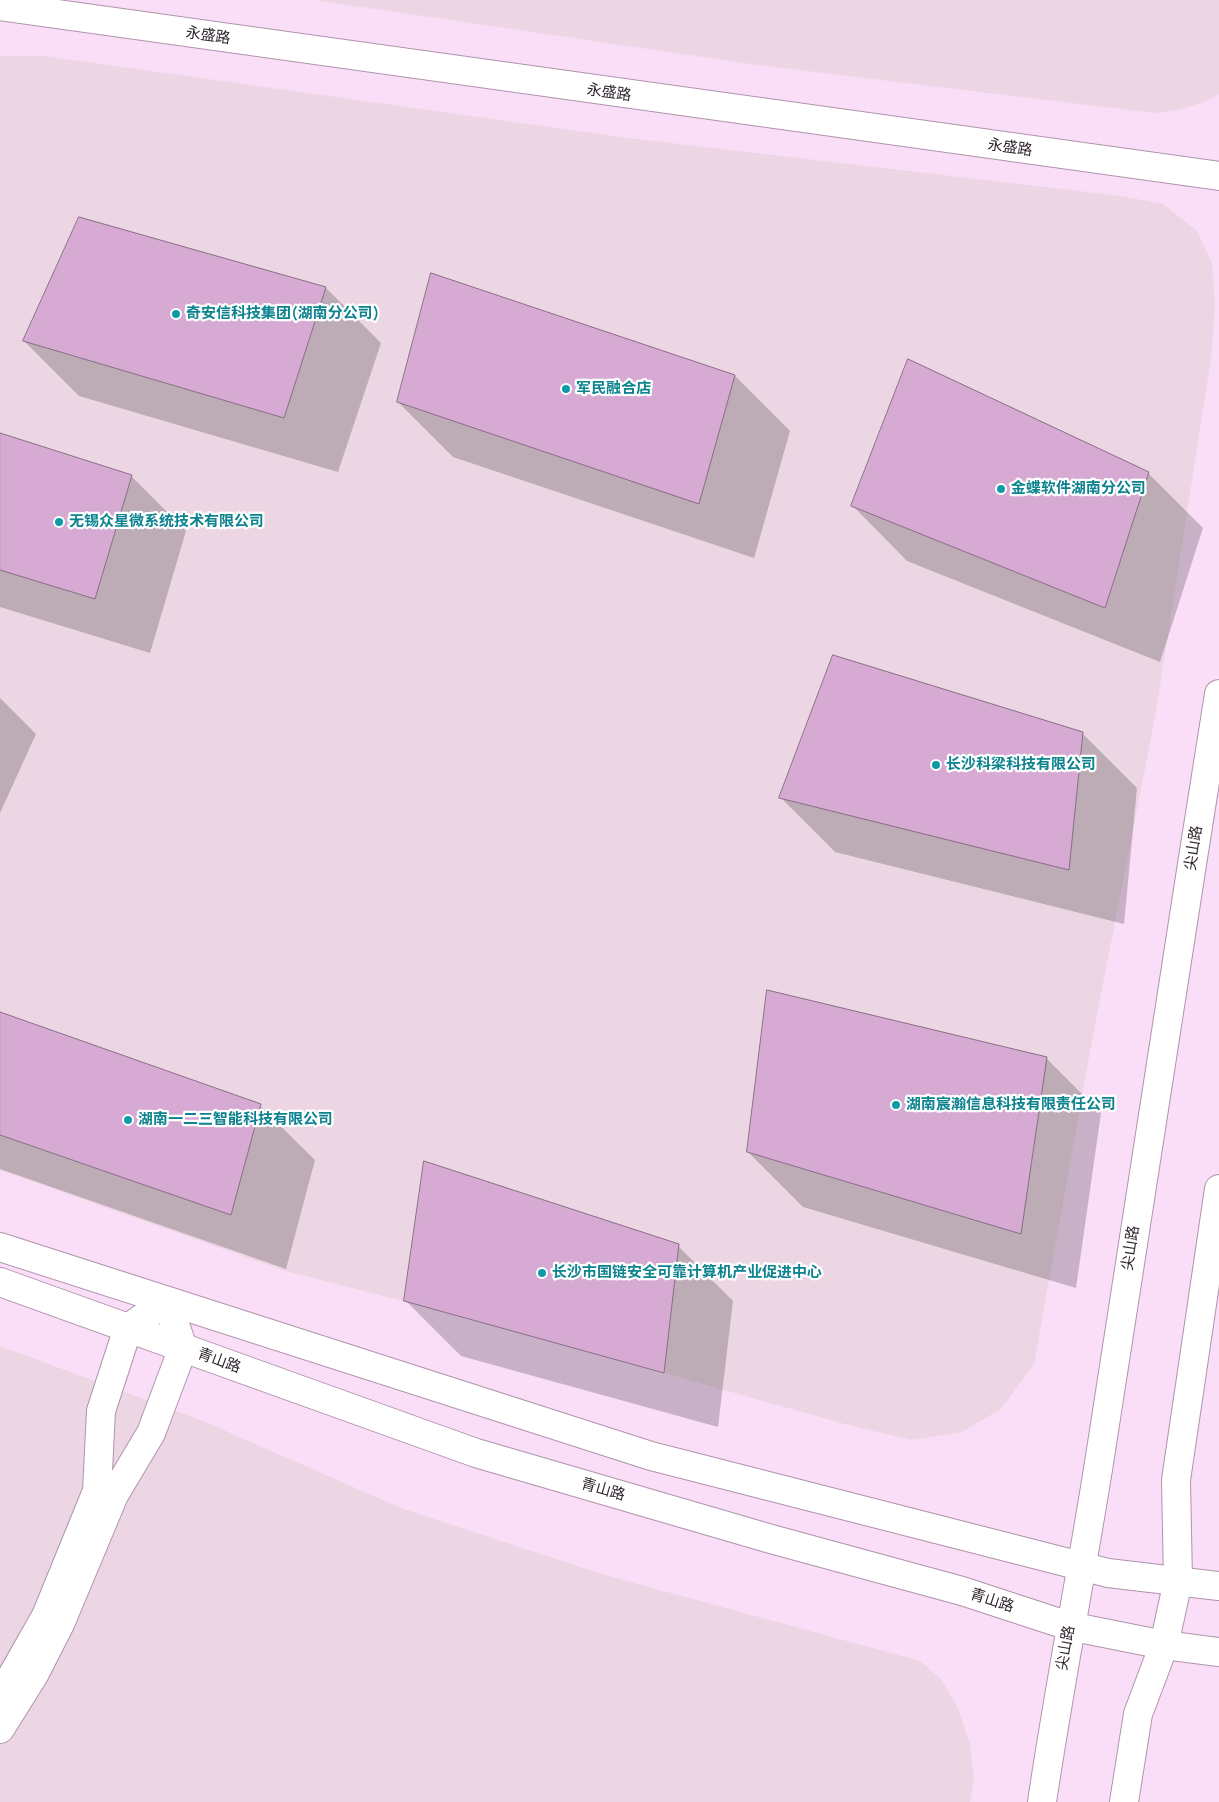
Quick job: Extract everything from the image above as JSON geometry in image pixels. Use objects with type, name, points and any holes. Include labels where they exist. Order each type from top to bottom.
[{"type":"main road","name":"永盛路","points":[[74,0],[688,87],[1219,157]]},
{"type":"main road","name":"永盛路","points":[[0,6],[1219,176]]},
{"type":"main road","name":"尖山路","points":[[1042,1802],[1098,1466],[1150,1120],[1219,694]]},
{"type":"main road","points":[[1124,1802],[1138,1714],[1164,1645],[1178,1581],[1176,1480],[1219,1189]]},
{"type":"main road","points":[[0,1247],[651,1456],[1108,1573],[1219,1586]]},
{"type":"main road","name":"青山路","points":[[0,1282],[476,1453],[771,1539],[962,1591],[1070,1626],[1164,1645],[1219,1652]]},
{"type":"main road","points":[[0,1698],[46,1616],[98,1491],[101,1411],[128,1328],[167,1300]]},
{"type":"main road","points":[[0,1729],[35,1673],[60,1624],[114,1495],[152,1433],[183,1348],[167,1300]]},
{"type":"shaded area","points":[[314,0],[1219,0],[1219,94],[1207,101],[1179,110],[1154,113],[757,65]]},
{"type":"shaded area","points":[[0,56],[44,56],[628,138],[1121,196],[1163,204],[1197,231],[1212,263],[1215,306],[1211,358],[1156,712],[1093,1035],[1034,1364],[1001,1409],[962,1432],[912,1440],[848,1425],[477,1320],[282,1270],[0,1170]]},
{"type":"shaded area","points":[[0,1346],[203,1421],[401,1508],[601,1574],[920,1661],[941,1679],[958,1708],[970,1744],[974,1781],[970,1802],[0,1802]]},
{"type":"building","name":"奇安信科技集团(湖南分公司)","points":[[79,217],[326,287],[284,418],[23,341]]},
{"type":"building","name":"军民融合店","points":[[431,273],[735,375],[699,504],[397,402]]},
{"type":"building","name":"金蝶软件湖南分公司","points":[[908,359],[1149,472],[1105,608],[851,506]]},
{"type":"building","name":"无锡众星微系统技术有限公司","points":[[0,433],[132,475],[95,599],[0,570]]},
{"type":"building","name":"长沙科梁科技有限公司","points":[[833,655],[1083,732],[1069,870],[779,798]]},
{"type":"building","name":"湖南宸瀚信息科技有限责任公司","points":[[767,990],[1047,1057],[1021,1234],[747,1152]]},
{"type":"building","name":"湖南一二三智能科技有限公司","points":[[0,1012],[261,1104],[231,1215],[0,1135]]},
{"type":"building","name":"长沙市国链安全可靠计算机产业促进中心","points":[[424,1161],[679,1244],[664,1373],[404,1301]]},
{"type":"place","name":"奇安信科技集团(湖南分公司)","points":[[176,314]]},
{"type":"place","name":"军民融合店","points":[[566,389]]},
{"type":"place","name":"金蝶软件湖南分公司","points":[[1001,489]]},
{"type":"place","name":"无锡众星微系统技术有限公司","points":[[59,522]]},
{"type":"place","name":"长沙科梁科技有限公司","points":[[936,765]]},
{"type":"place","name":"湖南宸瀚信息科技有限责任公司","points":[[896,1105]]},
{"type":"place","name":"湖南一二三智能科技有限公司","points":[[128,1120]]},
{"type":"place","name":"长沙市国链安全可靠计算机产业促进中心","points":[[542,1273]]}]
